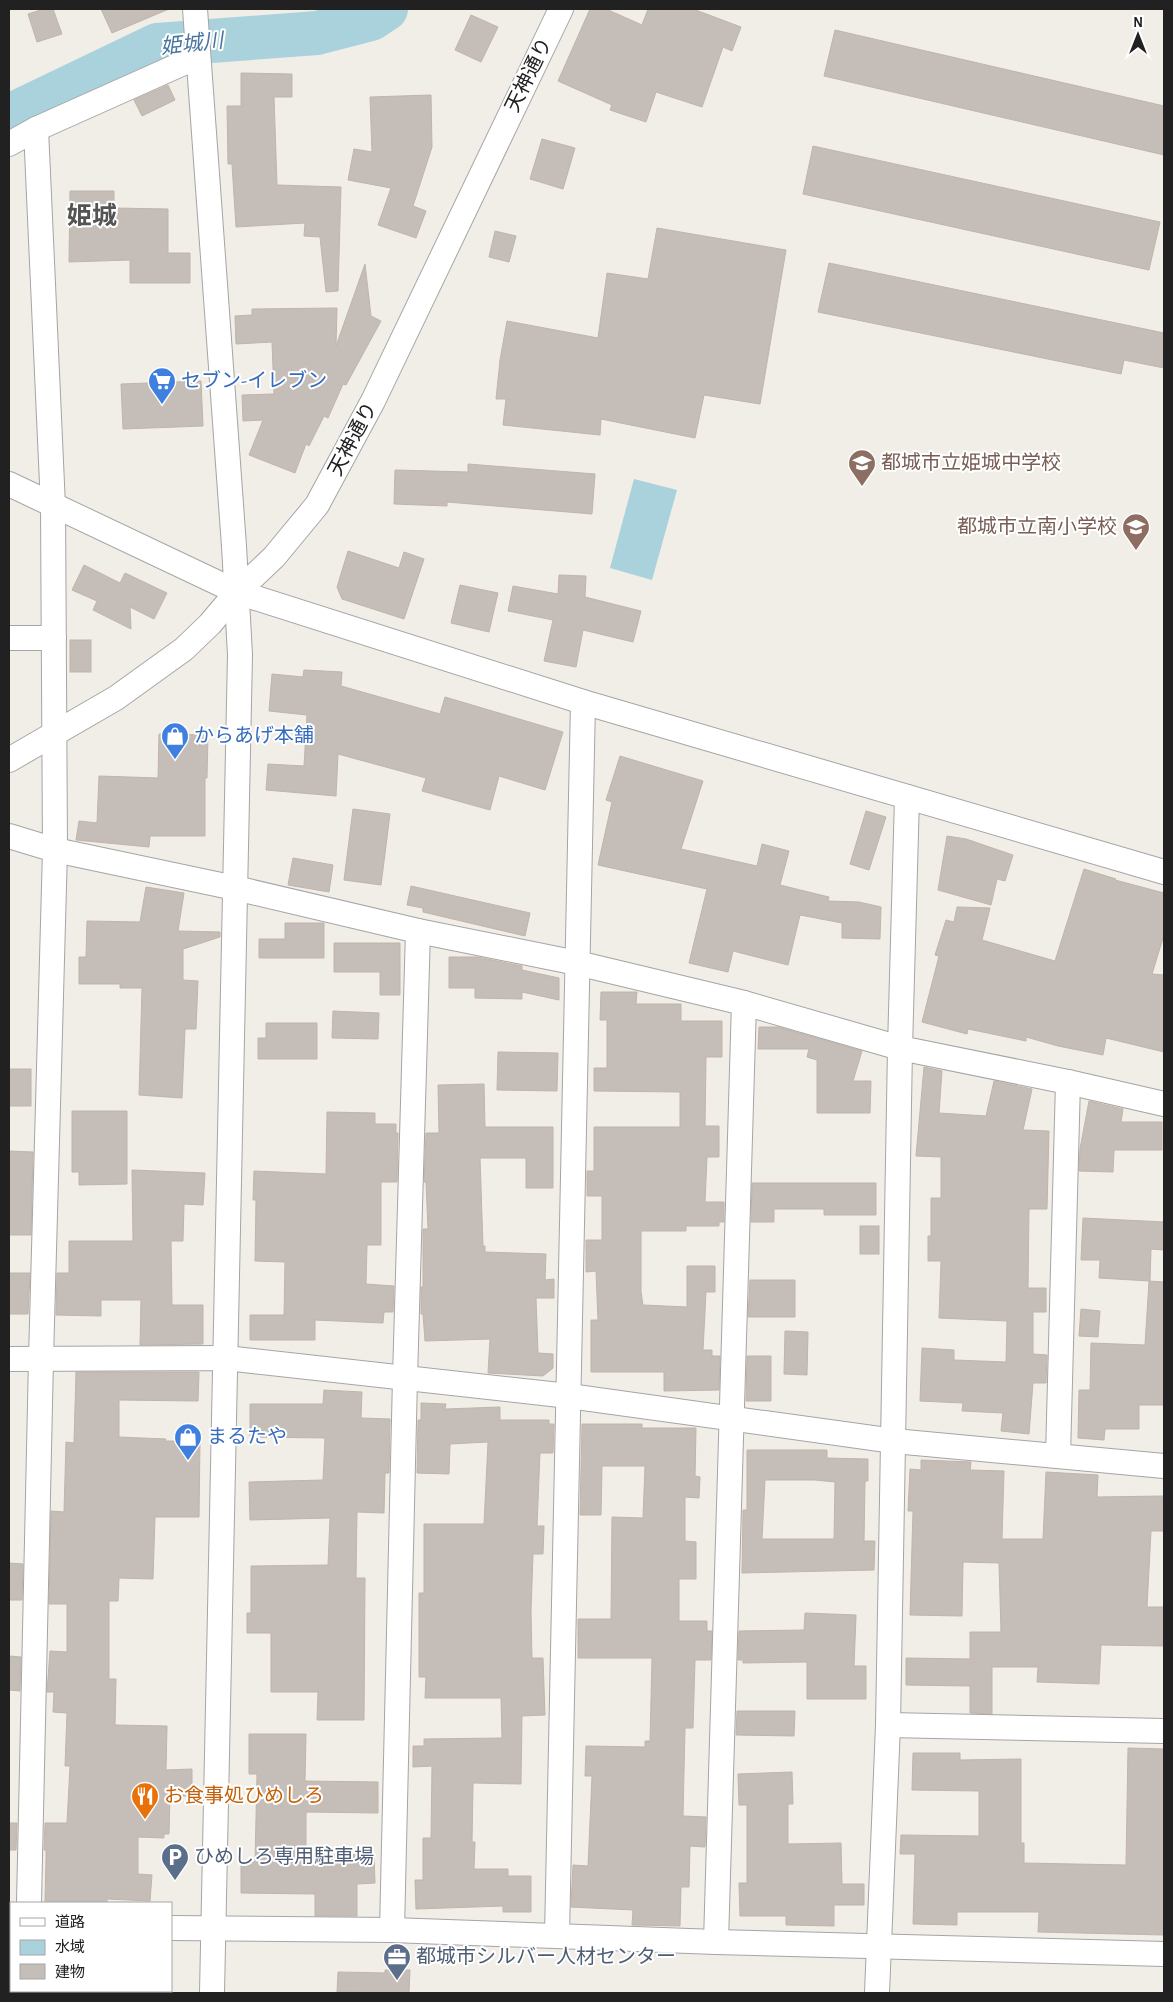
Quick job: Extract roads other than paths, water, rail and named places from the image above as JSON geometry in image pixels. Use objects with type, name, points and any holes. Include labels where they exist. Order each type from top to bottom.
[{"type":"street","points":[[194,9],[240,655],[212,1993]]},
{"type":"street","name":"天神通り","points":[[9,760],[116,698],[184,648],[210,624],[237,592],[274,557],[317,505],[373,401],[561,9]]},
{"type":"street","points":[[9,144],[36,128],[197,57]]},
{"type":"street","points":[[29,1902],[55,850],[53,506],[36,128]]},
{"type":"street","points":[[9,484],[237,592],[584,702],[1164,872]]},
{"type":"street","points":[[9,638],[54,638]]},
{"type":"street","points":[[557,1936],[584,702]]},
{"type":"street","points":[[877,1993],[888,1725],[900,1048],[907,797]]},
{"type":"street","points":[[9,836],[55,850],[235,888],[418,931],[577,964],[744,1003],[900,1048],[1068,1082],[1164,1104]]},
{"type":"street","points":[[392,1930],[418,931]]},
{"type":"street","points":[[716,1942],[744,1003]]},
{"type":"street","points":[[1058,1456],[1068,1082]]},
{"type":"street","points":[[9,1360],[226,1358],[569,1396],[894,1441],[1164,1466]]},
{"type":"street","points":[[888,1725],[1164,1731]]},
{"type":"street","points":[[172,1928],[392,1930],[716,1942],[1164,1954]]},
{"type":"water","points":[[634,479],[677,490],[652,580],[610,568]]},
{"type":"waterway","name":"姫城川","points":[[9,116],[157,45],[317,33],[371,19],[386,9]]},
{"type":"place","name":"セブン-イレブン","points":[[162,405]]},
{"type":"place","name":"都城市立姫城中学校","points":[[862,487]]},
{"type":"place","name":"都城市立南小学校","points":[[1136,551]]},
{"type":"place","name":"からあげ本舗","points":[[175,760]]},
{"type":"place","name":"まるたや","points":[[188,1461]]},
{"type":"place","name":"お食事処ひめしろ","points":[[145,1820]]},
{"type":"place","name":"ひめしろ専用駐車場","points":[[175,1881]]},
{"type":"place","name":"都城市シルバー人材センター","points":[[397,1981]]},
{"type":"district","name":"姫城","points":[[92,216]]}]
